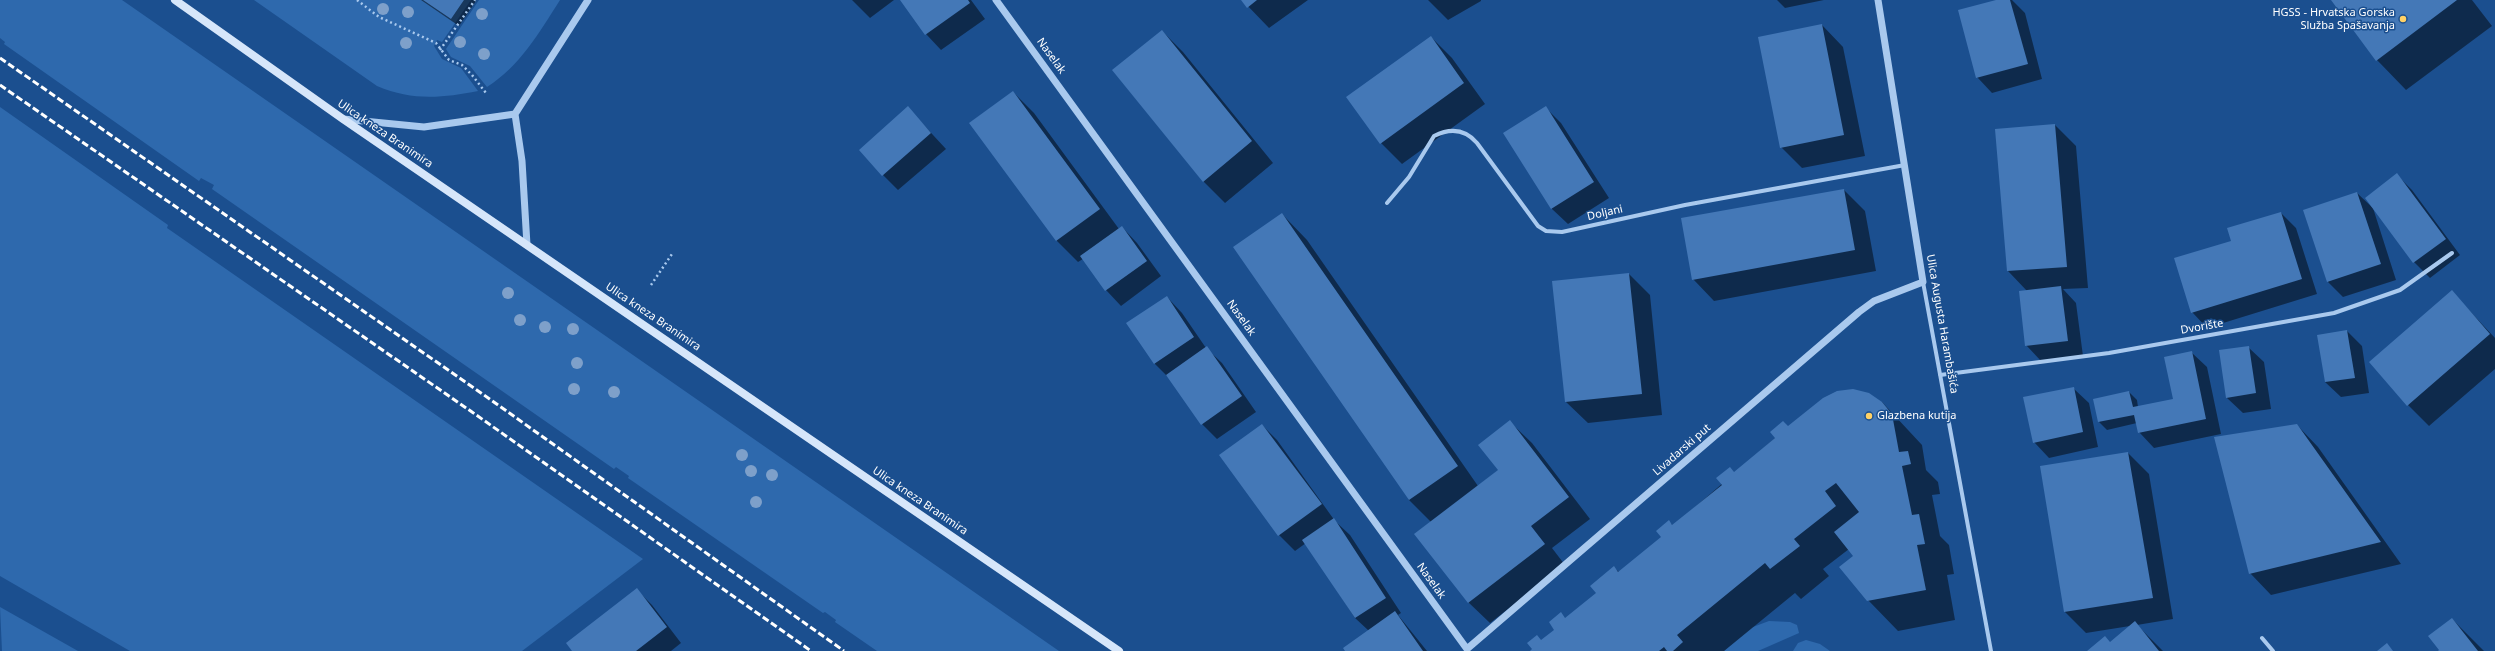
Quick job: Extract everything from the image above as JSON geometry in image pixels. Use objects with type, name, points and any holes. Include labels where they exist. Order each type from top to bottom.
[{"type":"main road","name":"Ulica kneza Branimira","points":[[175,0],[343,119],[1119,651]]},
{"type":"street","points":[[527,245],[522,161],[515,114],[588,0]]},
{"type":"street","name":"Naselak","points":[[996,0],[1466,650]]},
{"type":"street","name":"Ulica Augusta Harambašića","points":[[1878,0],[1906,165],[1923,282],[1991,651]]},
{"type":"street","points":[[343,119],[424,127],[515,114]]},
{"type":"street","name":"Doljani","points":[[1387,203],[1409,177],[1434,136],[1454,130],[1471,136],[1538,226],[1546,231],[1562,232],[1685,205],[1906,165]]},
{"type":"street","name":"Dvorište","points":[[1940,375],[2109,353],[2334,312],[2400,290],[2452,253]]},
{"type":"street","name":"Livadarski put","points":[[1466,650],[1859,312],[1874,301],[1923,282]]},
{"type":"street","points":[[2262,638],[2273,651]]},
{"type":"path","points":[[357,0],[372,14],[436,43],[449,60],[467,70],[486,93]]},
{"type":"path","points":[[440,50],[475,0]]},
{"type":"path","points":[[651,284],[672,254]]},
{"type":"shaded area","points":[[0,0],[122,0],[1059,651],[877,651],[835,622],[836,620],[825,612],[823,613],[628,478],[629,476],[616,467],[614,469],[212,189],[214,185],[201,178],[199,181],[4,44],[5,42],[0,38]]},
{"type":"shaded area","points":[[254,0],[423,0],[451,19],[464,0],[471,0],[442,42],[437,40],[434,46],[442,59],[461,68],[478,91],[427,97],[402,94],[377,86]]},
{"type":"shaded area","points":[[479,0],[560,0],[519,59],[499,79],[487,87],[470,66],[451,57],[446,49]]},
{"type":"shaded area","points":[[0,107],[168,225],[167,228],[643,559],[522,651],[130,651],[0,576]]},
{"type":"shaded area","points":[[0,607],[78,651],[2,651]]},
{"type":"shaded area","points":[[1769,621],[1790,622],[1797,625],[1799,633],[1758,651],[1724,651],[1753,627]]},
{"type":"shaded area","points":[[1806,640],[1820,644],[1830,651],[1793,651],[1798,643]]},
{"type":"building","points":[[423,0],[464,0],[451,19]]},
{"type":"building","points":[[900,0],[968,0],[970,3],[925,35]]},
{"type":"building","points":[[1241,0],[1257,0],[1247,8]]},
{"type":"building","points":[[1996,0],[2010,0],[2028,64],[1976,78],[1958,10]]},
{"type":"building","points":[[2331,0],[2457,0],[2376,61]]},
{"type":"building","points":[[1822,24],[1844,135],[1780,148],[1758,37]]},
{"type":"building","points":[[1162,30],[1252,141],[1203,182],[1112,70]]},
{"type":"building","points":[[1431,36],[1464,83],[1380,144],[1346,97]]},
{"type":"building","points":[[1013,91],[1100,209],[1056,241],[969,123]]},
{"type":"building","points":[[908,106],[931,133],[882,176],[859,150]]},
{"type":"building","points":[[1546,106],[1594,182],[1551,209],[1503,133]]},
{"type":"building","points":[[2055,124],[2067,267],[2007,271],[1995,129]]},
{"type":"building","points":[[2397,173],[2446,239],[2413,263],[2365,198]]},
{"type":"building","points":[[1844,189],[1855,250],[1692,280],[1681,218]]},
{"type":"building","points":[[2357,192],[2381,264],[2327,282],[2303,210]]},
{"type":"building","points":[[2281,212],[2302,279],[2191,313],[2174,258],[2231,241],[2227,228]]},
{"type":"building","points":[[1282,213],[1458,466],[1409,500],[1233,247]]},
{"type":"building","points":[[1122,226],[1147,261],[1105,291],[1080,256]]},
{"type":"building","points":[[1629,273],[1642,394],[1565,402],[1552,281]]},
{"type":"building","points":[[2061,286],[2068,341],[2025,346],[2019,291]]},
{"type":"building","points":[[2452,290],[2490,334],[2407,406],[2369,362]]},
{"type":"building","points":[[1167,296],[1194,337],[1154,364],[1126,323]]},
{"type":"building","points":[[2347,330],[2355,378],[2325,382],[2317,335]]},
{"type":"building","points":[[1207,346],[1242,396],[1201,425],[1166,375]]},
{"type":"building","points":[[2249,346],[2256,393],[2226,398],[2219,350]]},
{"type":"building","points":[[2192,351],[2206,419],[2138,433],[2134,415],[2098,422],[2093,399],[2129,391],[2133,407],[2173,399],[2164,357]]},
{"type":"building","points":[[2074,387],[2083,432],[2033,443],[2023,397]]},
{"type":"building","points":[[1853,389],[1869,393],[1882,402],[1892,414],[1899,452],[1908,451],[1911,464],[1902,466],[1912,515],[1919,514],[1925,544],[1917,545],[1926,590],[1867,601],[1839,567],[1853,556],[1834,532],[1859,512],[1836,483],[1825,491],[1836,506],[1794,539],[1800,546],[1770,569],[1765,563],[1677,635],[1683,642],[1673,651],[1667,651],[1664,647],[1659,651],[1530,651],[1532,649],[1527,643],[1537,635],[1541,640],[1554,630],[1549,622],[1561,612],[1565,618],[1596,593],[1590,586],[1614,566],[1618,572],[1661,537],[1656,531],[1669,520],[1672,525],[1722,485],[1716,478],[1730,467],[1734,472],[1775,438],[1770,432],[1783,421],[1788,426],[1823,398],[1837,391]]},
{"type":"building","points":[[1510,420],[1569,497],[1531,526],[1545,544],[1468,603],[1414,534],[1498,470],[1478,445]]},
{"type":"building","points":[[1262,424],[1322,504],[1278,536],[1219,455]]},
{"type":"building","points":[[2297,424],[2381,542],[2249,574],[2214,437]]},
{"type":"building","points":[[2128,452],[2153,598],[2064,612],[2040,466]]},
{"type":"building","points":[[1334,518],[1386,598],[1355,618],[1302,540]]},
{"type":"building","points":[[637,588],[667,627],[636,651],[572,651],[566,643]]},
{"type":"building","points":[[1395,611],[1423,651],[1345,651],[1343,648]]},
{"type":"building","points":[[2452,618],[2478,651],[2438,651],[2439,650],[2428,636]]},
{"type":"building","points":[[2135,621],[2159,651],[2087,651],[2105,636],[2110,642]]},
{"type":"building","points":[[2387,643],[2393,651],[2377,651]]},
{"type":"railway","points":[[0,58],[484,395],[844,651]]},
{"type":"railway","points":[[0,85],[472,412],[811,651]]},
{"type":"place","name":"HGSS - Hrvatska Gorska Služba Spašavanja","points":[[2403,19]]},
{"type":"place","name":"Glazbena kutija","points":[[1869,416]]}]
